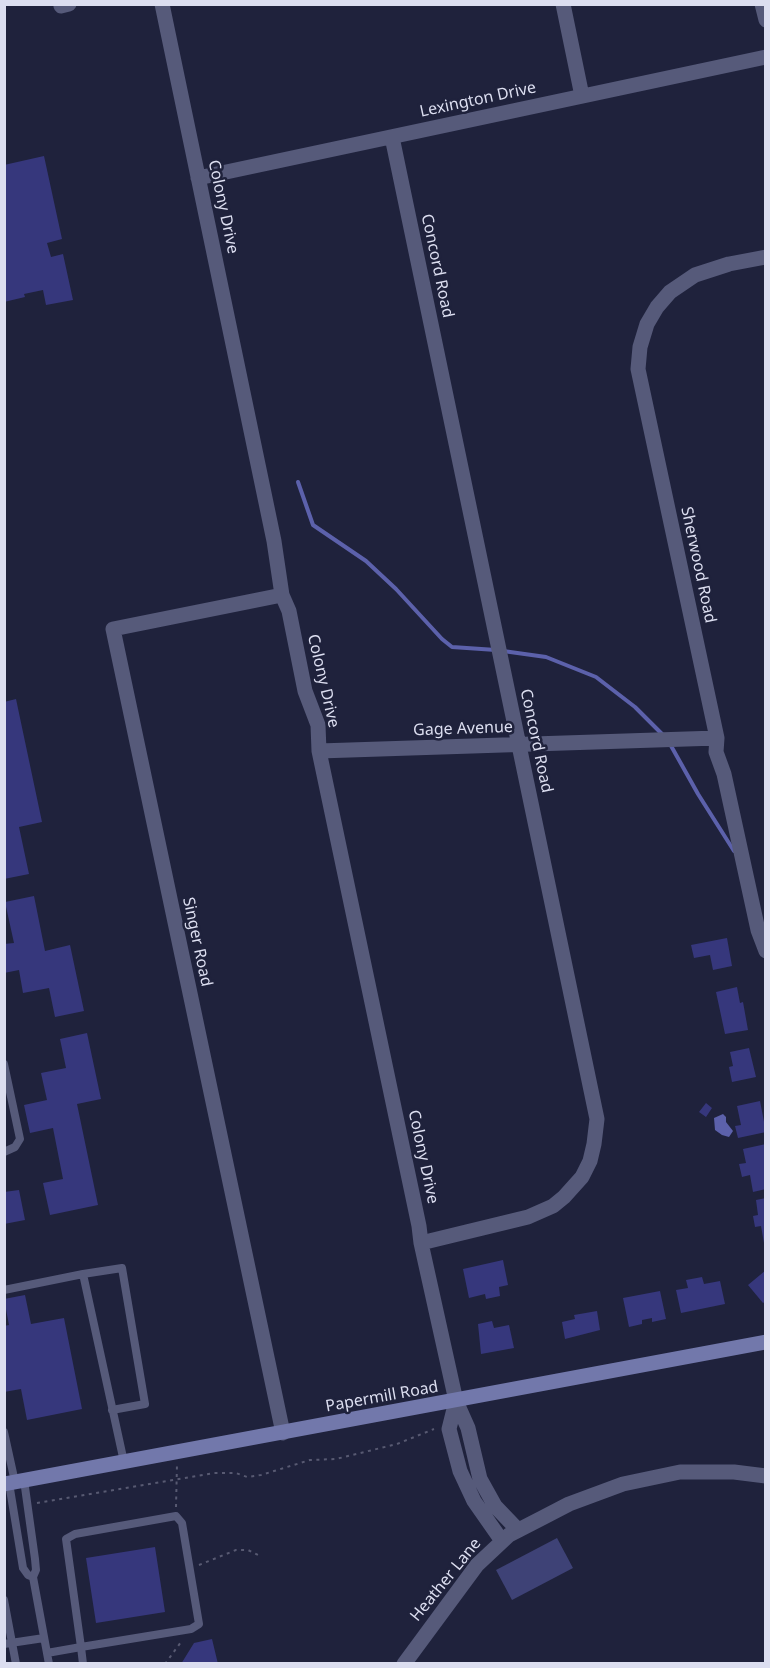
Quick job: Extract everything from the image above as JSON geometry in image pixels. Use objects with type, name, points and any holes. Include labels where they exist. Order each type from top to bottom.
[{"type":"main road","name":"Papermill Road","points":[[13,1482],[765,1342]]},
{"type":"street","name":"Colony Drive","points":[[162,4],[274,541],[282,595],[288,611],[308,702],[318,725],[319,751],[421,1244],[456,1401],[468,1428],[480,1479],[495,1506],[518,1530]]},
{"type":"street","points":[[563,4],[582,96]]},
{"type":"street","points":[[762,4],[765,21]]},
{"type":"street","name":"Lexington Drive","points":[[198,178],[765,57]]},
{"type":"street","name":"Concord Road","points":[[392,137],[597,1119],[590,1161],[582,1177],[553,1206],[528,1217],[421,1244]]},
{"type":"street","name":"Sherwood Road","points":[[765,257],[712,269],[680,284],[663,299],[647,324],[638,369],[717,738],[716,752],[724,774],[758,930],[765,951]]},
{"type":"street","name":"Singer Road","points":[[282,595],[113,629],[283,1433]]},
{"type":"street","name":"Gage Avenue","points":[[319,751],[717,738]]},
{"type":"street","name":"Colony Drive","points":[[456,1401],[449,1429],[460,1471],[474,1501],[502,1541]]},
{"type":"street","name":"Heather Lane","points":[[404,1664],[477,1565],[502,1541],[518,1530],[569,1504],[623,1484],[680,1472],[734,1472],[765,1476]]},
{"type":"lane","points":[[4,1152],[15,1147],[20,1139],[5,1068]]},
{"type":"lane","points":[[4,1290],[122,1268],[145,1404],[112,1410]]},
{"type":"lane","points":[[83,1274],[124,1462]]},
{"type":"lane","points":[[4,1432],[13,1482],[23,1568],[33,1577]]},
{"type":"lane","points":[[13,1482],[28,1504],[36,1570],[33,1577],[49,1664]]},
{"type":"lane","points":[[47,1653],[81,1647],[190,1629],[199,1624],[182,1523],[176,1516],[75,1534],[66,1539],[81,1647],[83,1664]]},
{"type":"lane","points":[[4,1599],[8,1643],[16,1664]]},
{"type":"lane","points":[[8,1643],[45,1638]]},
{"type":"path","points":[[28,1504],[214,1473],[237,1473],[247,1477],[261,1475],[310,1460],[336,1459],[398,1444],[437,1428],[449,1429]]},
{"type":"path","points":[[176,1516],[178,1452]]},
{"type":"path","points":[[190,1569],[236,1550],[248,1550],[258,1555]]},
{"type":"path","points":[[165,1664],[190,1629]]},
{"type":"shaded area","points":[[723,1114],[733,1131],[729,1137],[715,1130],[714,1118]]},
{"type":"shaded area","points":[[557,1538],[573,1568],[512,1600],[496,1570]]},
{"type":"building","points":[[44,156],[62,239],[47,243],[51,257],[63,254],[73,300],[46,305],[43,290],[4,302],[4,165]]},
{"type":"building","points":[[16,699],[42,822],[19,827],[29,874],[4,879],[4,702]]},
{"type":"building","points":[[34,896],[45,951],[70,945],[84,1011],[55,1017],[49,988],[23,993],[19,970],[4,973],[4,944],[14,943],[5,902]]},
{"type":"building","points":[[727,938],[732,966],[713,970],[710,955],[694,958],[691,945]]},
{"type":"building","points":[[737,987],[740,1003],[743,1002],[748,1030],[725,1034],[716,992]]},
{"type":"building","points":[[87,1033],[101,1099],[77,1104],[98,1205],[50,1215],[43,1183],[63,1179],[53,1128],[30,1133],[24,1105],[47,1100],[41,1073],[66,1068],[60,1039]]},
{"type":"building","points":[[749,1048],[756,1077],[732,1082],[729,1067],[733,1066],[730,1052]]},
{"type":"building","points":[[760,1101],[766,1132],[738,1138],[735,1126],[741,1125],[737,1106]]},
{"type":"building","points":[[706,1103],[712,1108],[706,1117],[699,1112]]},
{"type":"building","points":[[766,1144],[766,1189],[753,1192],[750,1175],[742,1177],[739,1164],[746,1163],[743,1149]]},
{"type":"building","points":[[19,1190],[25,1220],[4,1224],[4,1192]]},
{"type":"building","points":[[766,1198],[766,1242],[764,1243],[761,1226],[755,1227],[753,1216],[758,1215],[756,1200]]},
{"type":"building","points":[[503,1260],[508,1285],[499,1287],[500,1296],[486,1299],[485,1294],[469,1298],[463,1269]]},
{"type":"building","points":[[766,1270],[766,1301],[763,1303],[748,1285]]},
{"type":"building","points":[[702,1277],[704,1284],[720,1281],[725,1304],[681,1313],[676,1290],[688,1288],[686,1280]]},
{"type":"building","points":[[660,1291],[666,1319],[652,1322],[652,1318],[642,1320],[642,1324],[629,1327],[623,1298]]},
{"type":"building","points":[[25,1295],[31,1324],[64,1318],[82,1409],[27,1420],[21,1389],[4,1392],[4,1326],[9,1325],[4,1299]]},
{"type":"building","points":[[597,1311],[600,1330],[565,1339],[562,1322],[575,1319],[574,1315]]},
{"type":"building","points":[[492,1321],[494,1328],[509,1325],[514,1348],[481,1354],[478,1324]]},
{"type":"building","points":[[155,1547],[165,1612],[96,1623],[86,1558]]},
{"type":"building","points":[[212,1639],[218,1664],[181,1664],[194,1643]]},
{"type":"waterway","points":[[298,482],[313,525],[366,561],[396,589],[442,639],[452,647],[496,650]]},
{"type":"waterway","points":[[503,651],[546,657],[596,677],[635,707],[664,736]]},
{"type":"waterway","points":[[670,744],[734,851]]}]
